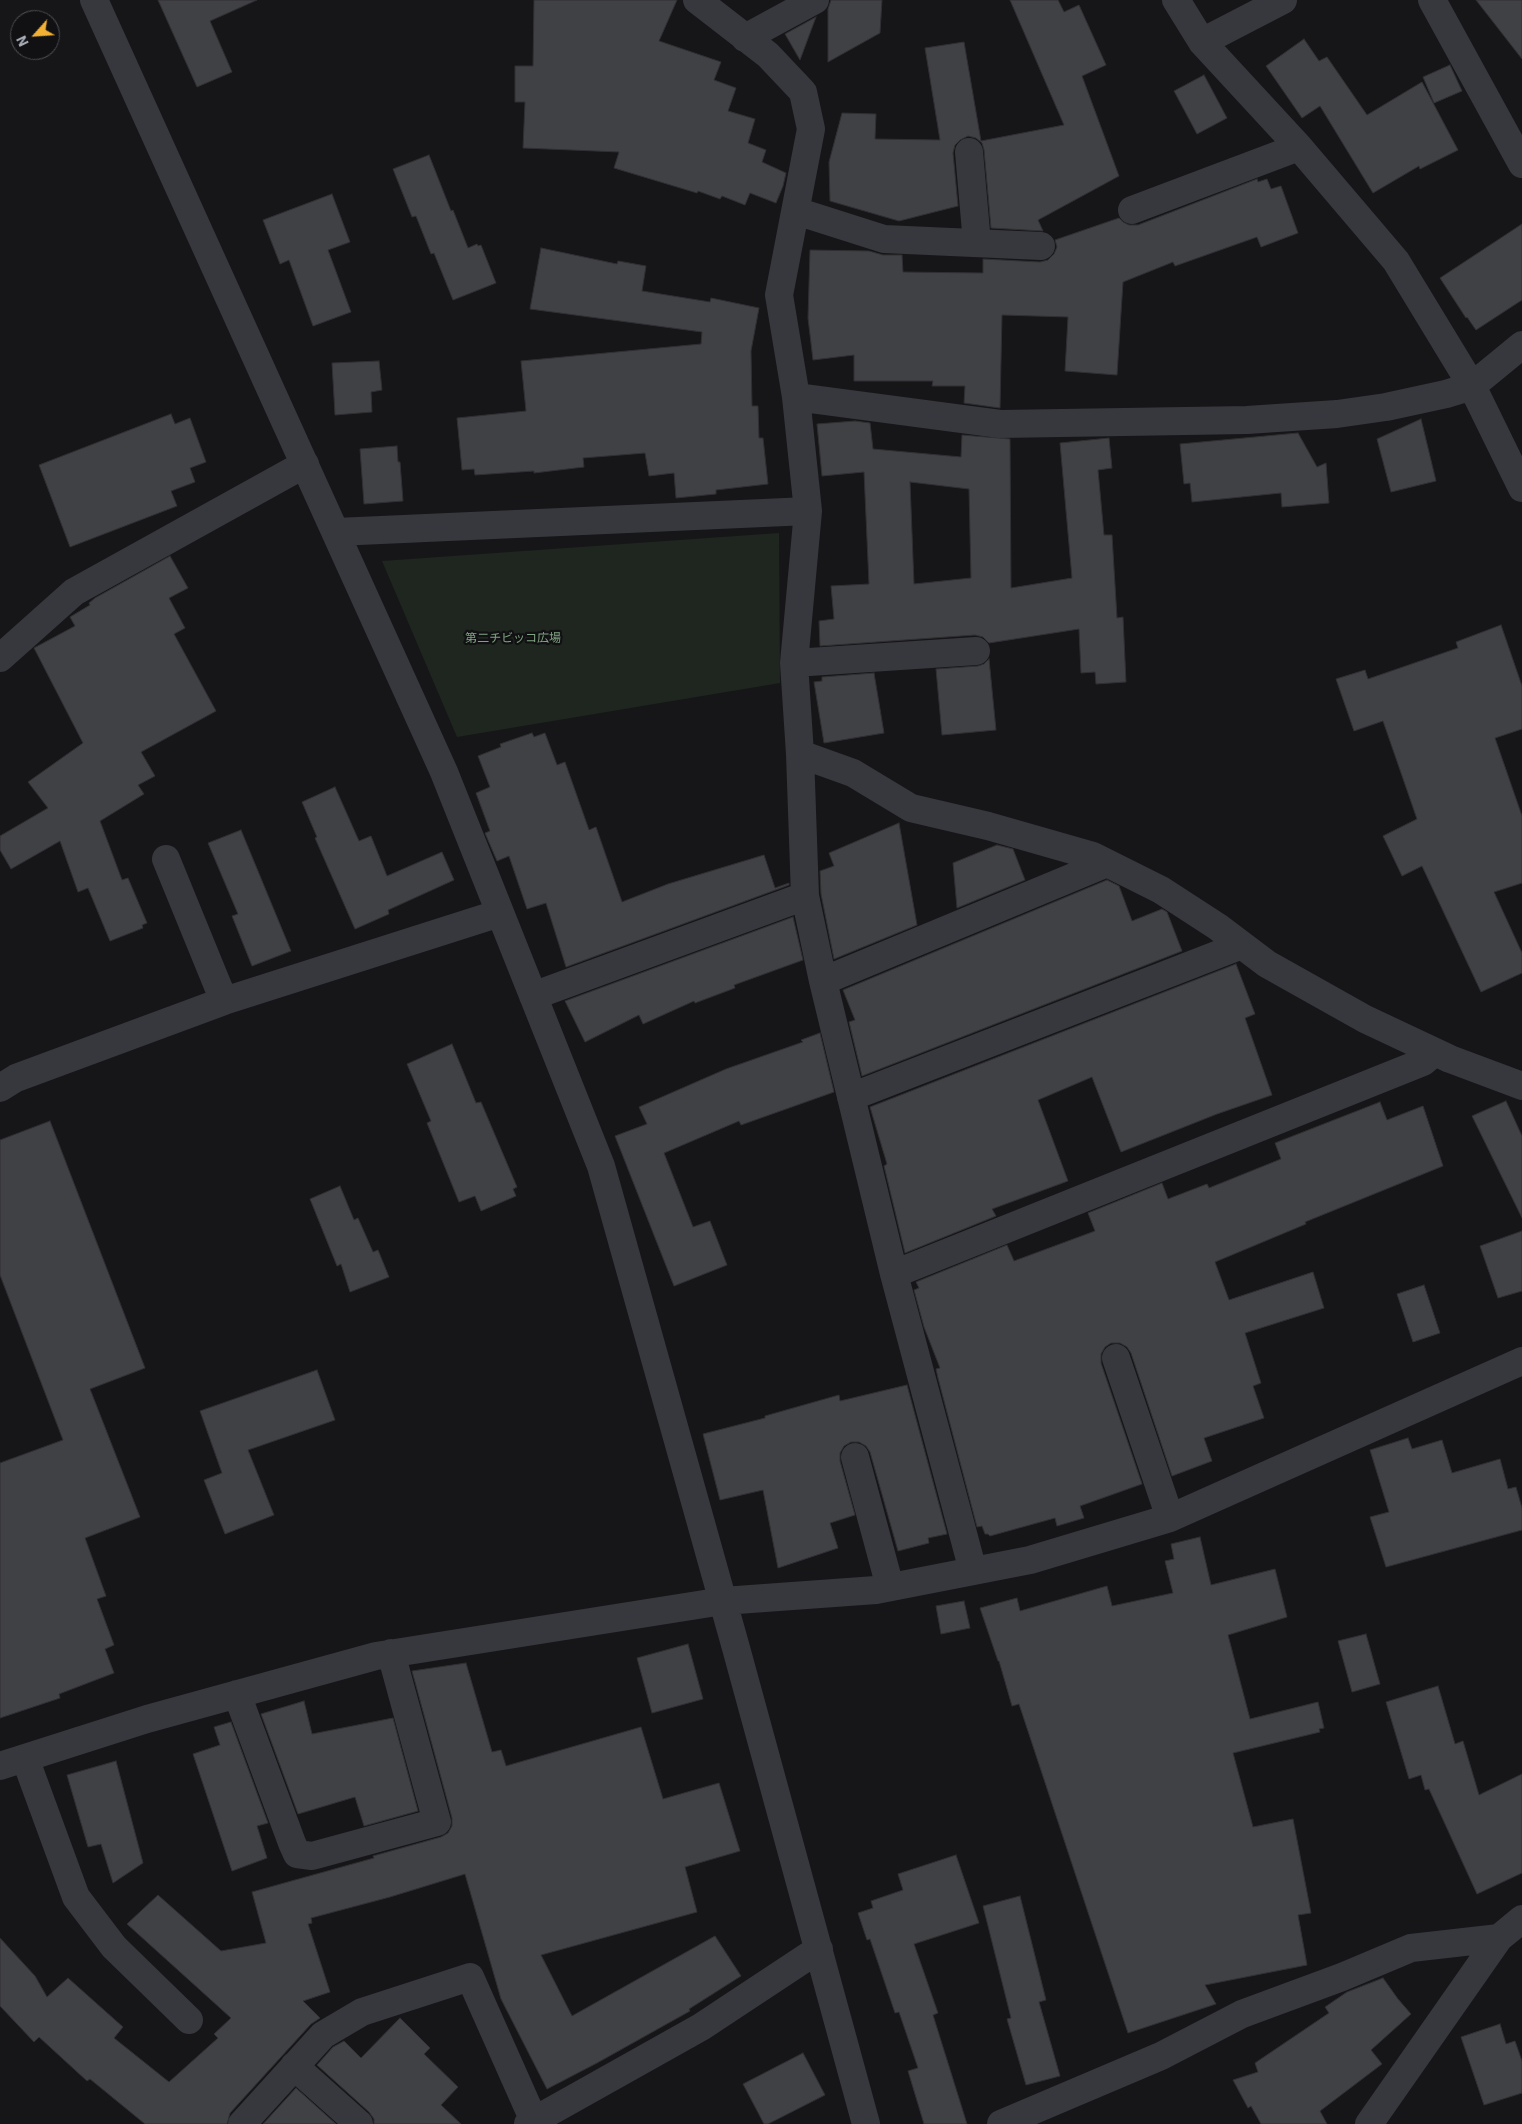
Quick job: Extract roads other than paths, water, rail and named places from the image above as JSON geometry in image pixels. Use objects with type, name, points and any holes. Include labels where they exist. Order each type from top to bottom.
[{"type":"street","points":[[94,0],[444,772],[600,1166],[723,1601],[866,2124]]},
{"type":"street","points":[[697,0],[768,55],[803,92],[811,129],[779,296],[796,397],[808,511],[794,663],[800,754],[805,896],[823,981],[894,1274],[973,1571]]},
{"type":"street","points":[[745,38],[815,0]]},
{"type":"street","points":[[1176,0],[1202,42],[1299,147],[1396,262],[1472,386],[1522,488]]},
{"type":"street","points":[[1202,42],[1283,0]]},
{"type":"street","points":[[1432,0],[1522,164]]},
{"type":"street","points":[[1132,210],[1299,147]]},
{"type":"street","points":[[969,152],[978,243]]},
{"type":"street","points":[[796,211],[884,239],[1041,246]]},
{"type":"street","points":[[796,397],[1000,424],[1247,420],[1337,414],[1386,407],[1446,394],[1472,386],[1522,346]]},
{"type":"street","points":[[0,658],[74,592],[305,464]]},
{"type":"street","points":[[336,532],[808,511]]},
{"type":"street","points":[[794,663],[976,652]]},
{"type":"street","points":[[800,754],[853,773],[910,808],[988,826],[1093,856],[1161,890],[1218,927],[1267,964],[1349,1010],[1435,1052],[1522,1086]]},
{"type":"street","points":[[166,859],[224,1001]]},
{"type":"street","points":[[823,981],[1107,863]]},
{"type":"street","points":[[533,996],[805,896]]},
{"type":"street","points":[[0,1088],[16,1078],[224,1001],[500,913]]},
{"type":"street","points":[[851,1096],[1242,945]]},
{"type":"street","points":[[894,1274],[1424,1062],[1435,1052]]},
{"type":"street","points":[[1116,1358],[1170,1518]]},
{"type":"street","points":[[188,2020],[114,1947],[76,1897],[13,1762],[147,1719],[391,1653],[723,1601],[876,1590],[1030,1560],[1170,1518],[1522,1361]]},
{"type":"street","points":[[855,1457],[890,1587]]},
{"type":"street","points":[[237,1694],[297,1854],[312,1856],[437,1822],[391,1653]]},
{"type":"street","points":[[1370,2124],[1499,1938],[1522,1919]]},
{"type":"street","points":[[1001,2124],[1161,2056],[1242,2014],[1342,1977],[1411,1948],[1499,1938]]},
{"type":"street","points":[[242,2124],[322,2034],[362,2012],[470,1977],[531,2122],[701,2027],[819,1949]]},
{"type":"street","points":[[294,2066],[359,2124]]},
{"type":"park label","name":"第二チビッコ広場","points":[[513,639]]}]
